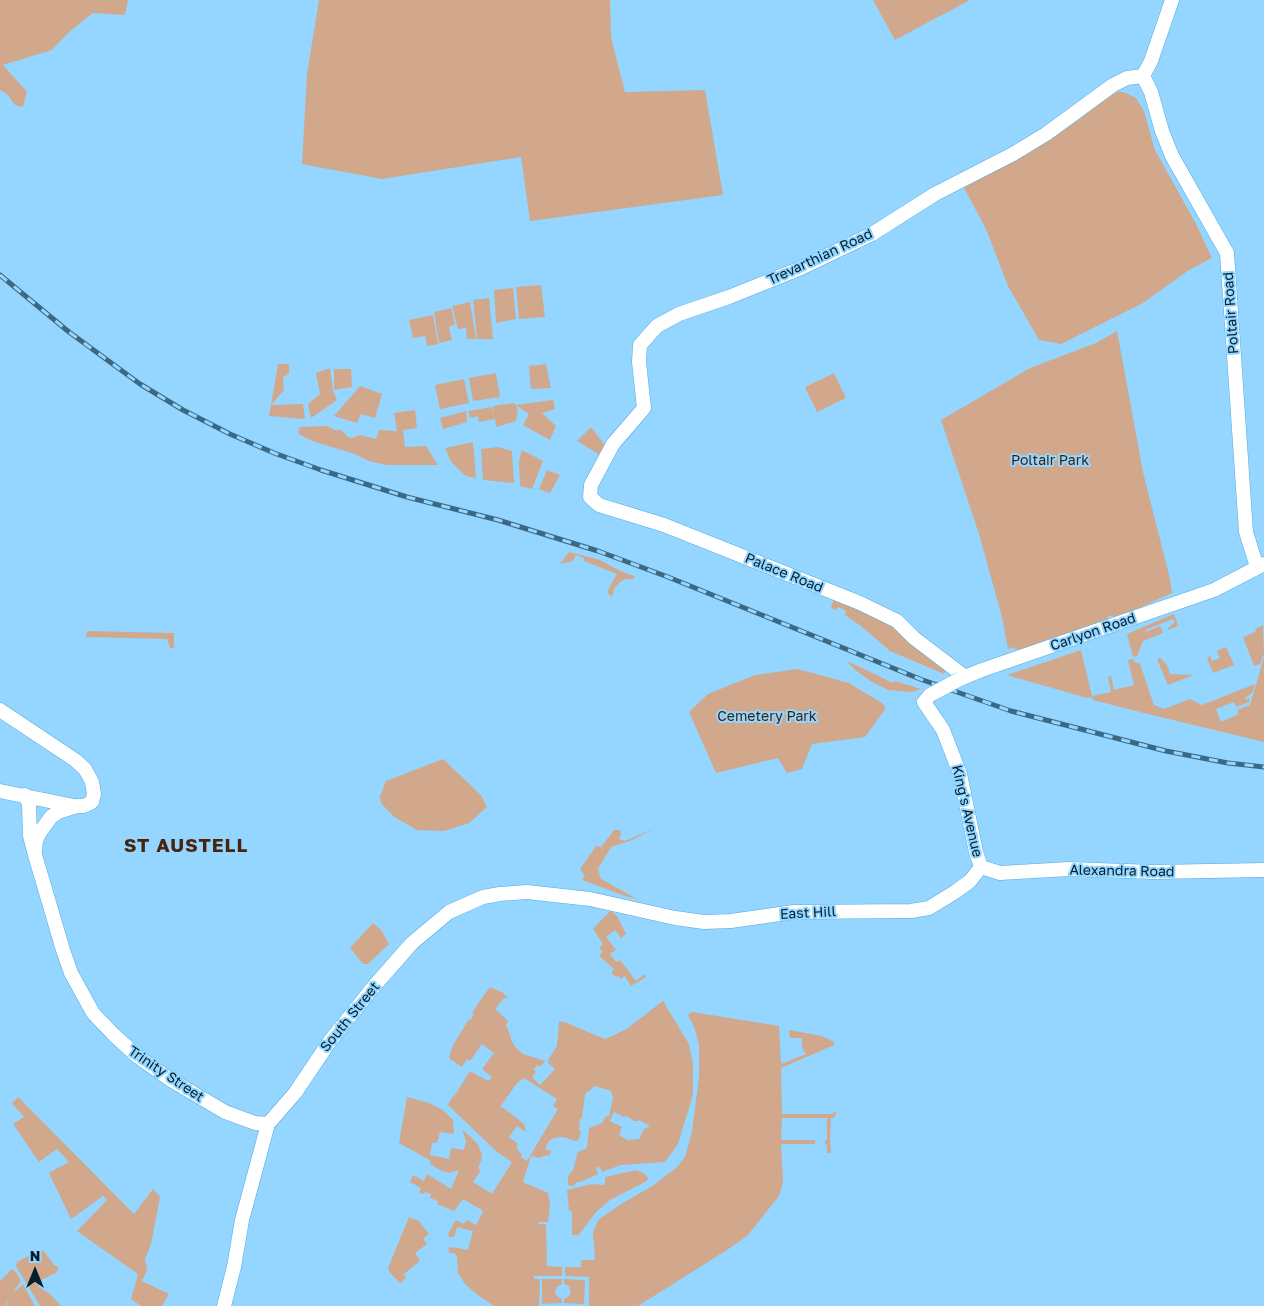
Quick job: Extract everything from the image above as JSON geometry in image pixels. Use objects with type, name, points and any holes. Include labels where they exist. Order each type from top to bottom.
[{"type":"street","points":[[1143,76],[1151,61],[1172,0]]},
{"type":"street","name":"Trevarthian Road","points":[[590,497],[591,485],[613,444],[644,408],[639,362],[640,345],[657,326],[679,314],[729,297],[801,268],[872,234],[935,194],[1046,134],[1114,85],[1127,78],[1143,76]]},
{"type":"street","name":"Poltair Road","points":[[1143,76],[1151,92],[1162,131],[1172,156],[1227,253],[1246,532],[1261,566]]},
{"type":"street","name":"Palace Road","points":[[590,497],[599,505],[664,525],[864,605],[896,621],[962,678]]},
{"type":"street","name":"Carlyon Road","points":[[927,698],[962,678],[1214,590],[1261,566]]},
{"type":"street","name":"King's Avenue","points":[[927,698],[943,730],[960,774],[976,852],[981,867]]},
{"type":"street","points":[[0,710],[75,760],[85,769],[92,782],[94,798],[89,804],[77,806],[51,816],[36,841],[35,855]]},
{"type":"street","points":[[0,791],[77,806]]},
{"type":"street","name":"Trinity Street","points":[[25,796],[29,804],[30,836],[35,855],[71,973],[87,1004],[103,1024],[137,1056],[171,1080],[225,1112],[256,1123],[268,1124]]},
{"type":"street","name":"Alexandra Road","points":[[981,867],[1000,873],[1069,869],[1154,872],[1264,870]]},
{"type":"street","name":"East Hill","points":[[621,906],[675,918],[717,922],[794,912],[912,911],[929,908],[956,892],[970,881],[981,867]]},
{"type":"street","name":"South Street","points":[[224,1306],[234,1267],[242,1220],[268,1124],[295,1093],[330,1041],[412,943],[449,912],[483,897],[527,892],[590,898],[621,906]]},
{"type":"green space","points":[[0,0],[128,0],[125,15],[93,13],[69,32],[52,50],[3,65],[27,92],[23,107],[15,105],[7,94],[0,90]]},
{"type":"green space","points":[[319,0],[610,0],[611,37],[625,92],[705,90],[723,195],[530,221],[521,157],[382,179],[302,164],[307,74]]},
{"type":"green space","points":[[873,0],[970,0],[895,40]]},
{"type":"green space","points":[[1117,92],[1124,92],[1136,98],[1144,111],[1155,150],[1196,224],[1212,258],[1189,270],[1143,303],[1061,344],[1039,340],[1008,286],[986,229],[963,186],[1026,155],[1080,119],[1108,96]]},
{"type":"green space","points":[[541,285],[545,317],[519,319],[516,287]]},
{"type":"green space","points":[[513,288],[516,319],[496,323],[494,290]]},
{"type":"green space","points":[[489,298],[493,339],[477,339],[473,300]]},
{"type":"green space","points":[[470,302],[476,339],[467,339],[466,328],[458,329],[452,306]]},
{"type":"green space","points":[[451,308],[455,324],[449,327],[452,340],[439,343],[434,312]]},
{"type":"green space","points":[[433,315],[438,344],[427,346],[425,336],[413,338],[409,320]]},
{"type":"green space","name":"Poltair Park","points":[[1117,331],[1143,472],[1172,593],[1126,614],[1114,618],[1112,615],[1108,617],[1107,621],[1021,650],[1014,647],[1008,649],[1002,617],[979,534],[941,420],[1030,368],[1096,343]]},
{"type":"green space","points":[[278,364],[289,364],[289,374],[283,377],[284,390],[271,405],[303,404],[305,419],[269,416]]},
{"type":"green space","points":[[546,364],[551,388],[531,389],[529,366]]},
{"type":"green space","points":[[330,368],[333,391],[337,400],[311,418],[308,404],[320,394],[316,373]]},
{"type":"green space","points":[[334,369],[351,369],[352,387],[334,390]]},
{"type":"green space","points":[[496,373],[500,397],[473,401],[469,378]]},
{"type":"green space","points":[[834,373],[846,398],[817,412],[805,387]]},
{"type":"green space","points":[[464,379],[469,403],[440,409],[435,385]]},
{"type":"green space","points":[[360,386],[382,394],[375,418],[361,414],[357,423],[334,416]]},
{"type":"green space","points":[[553,400],[555,409],[542,413],[556,426],[550,440],[523,425],[529,414],[516,405],[518,410],[516,421],[496,427],[495,419],[479,422],[478,416],[470,418],[468,411],[492,407],[494,414],[493,406]]},
{"type":"green space","points":[[415,410],[417,428],[403,430],[405,447],[426,446],[438,465],[386,465],[369,461],[355,454],[315,442],[300,435],[298,432],[300,427],[327,426],[335,430],[341,430],[348,437],[352,438],[360,435],[376,439],[379,430],[397,431],[394,413]]},
{"type":"green space","points":[[466,411],[467,422],[443,429],[440,418]]},
{"type":"green space","points":[[591,427],[606,447],[600,455],[577,441]]},
{"type":"green space","points":[[473,442],[476,478],[466,476],[451,462],[445,448]]},
{"type":"green space","points":[[498,447],[512,451],[514,483],[483,480],[481,449]]},
{"type":"green space","points":[[522,450],[543,461],[532,489],[520,486],[519,461]]},
{"type":"green space","points":[[547,470],[560,475],[550,493],[539,489]]},
{"type":"green space","points":[[569,552],[600,560],[634,576],[634,579],[626,579],[620,582],[615,587],[612,597],[607,592],[617,574],[584,561],[584,558],[576,555],[573,561],[560,564]]},
{"type":"green space","points":[[834,599],[891,625],[945,671],[944,674],[890,651],[845,615],[846,611],[838,607],[836,610],[831,608]]},
{"type":"green space","points":[[1174,614],[1178,626],[1168,630],[1175,622],[1173,619],[1145,630],[1146,632],[1160,626],[1163,633],[1143,641],[1137,656],[1133,657],[1127,634]]},
{"type":"green space","points":[[1263,625],[1264,654],[1260,664],[1254,666],[1243,637],[1256,632],[1255,629]]},
{"type":"green space","points":[[87,631],[174,633],[174,648],[170,648],[167,639],[86,637]]},
{"type":"green space","points":[[1226,647],[1234,665],[1213,673],[1207,658],[1210,656],[1212,661],[1220,658],[1217,651]]},
{"type":"green space","points":[[1081,650],[1092,696],[1111,692],[1108,677],[1111,676],[1114,690],[1134,685],[1128,660],[1134,659],[1134,662],[1140,664],[1154,705],[1164,709],[1190,699],[1202,705],[1255,684],[1252,693],[1245,698],[1246,700],[1250,698],[1249,702],[1236,707],[1234,702],[1216,709],[1221,722],[1239,714],[1237,710],[1250,705],[1264,657],[1264,742],[1093,700],[1091,697],[1087,698],[1007,675]]},
{"type":"green space","points":[[1160,658],[1167,665],[1170,674],[1194,675],[1168,685],[1157,659]]},
{"type":"green space","points":[[847,661],[893,683],[895,681],[921,689],[912,692],[888,690],[869,680]]},
{"type":"green space","name":"Cemetery Park","points":[[798,669],[849,683],[882,703],[886,708],[865,737],[812,744],[802,769],[787,773],[778,758],[716,773],[689,712],[708,694],[755,675]]},
{"type":"green space","points":[[443,759],[481,795],[487,807],[469,823],[444,831],[417,830],[393,816],[381,803],[380,796],[386,781]]},
{"type":"green space","points":[[655,828],[632,840],[611,847],[598,869],[601,879],[637,899],[582,880],[585,876],[580,869],[596,846],[601,847],[614,830],[620,830],[619,839],[625,841]]},
{"type":"green space","points":[[610,911],[617,916],[626,934],[621,938],[615,930],[606,937],[616,950],[610,954],[616,962],[620,960],[636,981],[645,974],[646,977],[631,986],[625,976],[620,979],[619,976],[616,977],[611,973],[614,969],[599,956],[603,951],[599,948],[603,944],[593,929]]},
{"type":"green space","points":[[373,923],[381,930],[389,944],[368,964],[363,964],[350,948]]},
{"type":"green space","points":[[490,987],[503,993],[508,998],[504,998],[495,1009],[508,1021],[506,1025],[516,1048],[523,1054],[545,1061],[540,1067],[538,1065],[534,1069],[536,1072],[532,1077],[540,1085],[555,1069],[547,1062],[550,1062],[548,1060],[557,1046],[559,1021],[605,1039],[625,1030],[663,1001],[689,1044],[693,1064],[693,1094],[690,1105],[678,1144],[665,1162],[621,1165],[602,1172],[600,1167],[596,1168],[598,1174],[577,1182],[573,1186],[568,1185],[568,1176],[573,1170],[578,1152],[587,1148],[589,1128],[602,1123],[606,1116],[609,1116],[613,1097],[611,1091],[595,1086],[585,1094],[582,1118],[580,1119],[579,1130],[581,1131],[579,1139],[576,1141],[563,1137],[554,1138],[549,1141],[545,1149],[551,1151],[549,1156],[539,1158],[531,1156],[523,1182],[548,1193],[550,1204],[548,1222],[539,1222],[538,1224],[546,1224],[547,1266],[562,1267],[562,1276],[534,1276],[534,1279],[540,1279],[539,1306],[494,1306],[465,1284],[458,1273],[457,1256],[454,1253],[449,1253],[449,1247],[468,1250],[473,1231],[457,1227],[454,1237],[449,1237],[448,1234],[456,1220],[464,1224],[467,1220],[476,1225],[483,1212],[463,1199],[454,1211],[437,1204],[438,1201],[430,1198],[431,1194],[426,1192],[419,1193],[421,1188],[410,1182],[413,1175],[424,1181],[427,1174],[451,1189],[459,1170],[450,1173],[442,1171],[430,1164],[431,1161],[399,1143],[407,1097],[429,1103],[443,1110],[453,1120],[454,1134],[440,1132],[437,1143],[432,1143],[430,1155],[449,1159],[451,1148],[464,1150],[466,1141],[462,1129],[477,1143],[482,1154],[478,1168],[481,1170],[473,1182],[492,1194],[512,1162],[496,1151],[448,1105],[470,1071],[488,1081],[492,1077],[482,1069],[494,1053],[482,1044],[470,1061],[467,1059],[462,1067],[449,1058],[452,1047],[469,1019],[471,1020],[474,1014],[472,1013]],"holes":[[[524,1078],[557,1099],[553,1106],[558,1109],[527,1161],[521,1157],[522,1155],[516,1147],[518,1144],[509,1137],[517,1126],[526,1132],[524,1124],[500,1107],[517,1083]],[[614,1112],[624,1117],[627,1116],[634,1121],[639,1120],[650,1126],[644,1129],[639,1139],[627,1140],[619,1135],[622,1127],[610,1121]]]},
{"type":"green space","points":[[692,1012],[779,1026],[781,1064],[806,1054],[802,1048],[802,1038],[790,1038],[789,1030],[822,1036],[834,1042],[834,1045],[781,1068],[782,1114],[832,1114],[837,1111],[834,1118],[831,1118],[831,1153],[827,1153],[827,1145],[825,1144],[825,1140],[827,1140],[827,1118],[782,1118],[781,1140],[815,1140],[815,1144],[781,1144],[783,1182],[779,1196],[747,1236],[638,1306],[589,1306],[589,1277],[565,1276],[565,1267],[581,1267],[581,1260],[595,1260],[593,1232],[598,1220],[654,1185],[677,1167],[685,1157],[692,1132],[699,1077],[699,1045],[695,1029],[688,1015]]},
{"type":"green space","points":[[18,1097],[134,1214],[153,1189],[160,1197],[151,1244],[145,1259],[147,1270],[142,1281],[169,1294],[162,1306],[141,1306],[131,1299],[138,1274],[77,1231],[107,1200],[103,1196],[71,1219],[49,1173],[69,1162],[57,1149],[39,1162],[13,1124],[24,1117],[12,1103]]},
{"type":"green space","points":[[636,1170],[645,1174],[648,1178],[647,1181],[610,1200],[595,1213],[579,1235],[572,1235],[572,1211],[569,1211],[567,1190],[592,1184],[604,1185],[605,1177]]},
{"type":"green space","points":[[409,1217],[419,1221],[429,1234],[423,1239],[427,1244],[415,1253],[420,1261],[404,1274],[406,1278],[400,1283],[388,1268]]},
{"type":"green space","points":[[43,1250],[54,1265],[59,1268],[56,1273],[43,1279],[38,1286],[51,1295],[61,1306],[40,1306],[16,1266],[17,1262]]},
{"type":"green space","points":[[12,1269],[21,1281],[12,1294],[23,1284],[35,1306],[6,1306],[11,1295],[5,1306],[0,1306],[0,1281]]},
{"type":"green space","points":[[542,1279],[562,1279],[562,1284],[556,1288],[555,1293],[562,1299],[562,1303],[542,1304]]},
{"type":"green space","points":[[564,1279],[585,1280],[584,1304],[564,1303],[564,1299],[571,1292],[569,1286],[564,1284]]},
{"type":"railway","points":[[0,275],[69,332],[140,384],[183,410],[230,434],[274,453],[407,497],[498,520],[598,551],[668,577],[920,679],[1011,711],[1166,751],[1228,763],[1264,767]]},
{"type":"district","name":"ST AUSTELL","points":[[186,846]]}]
